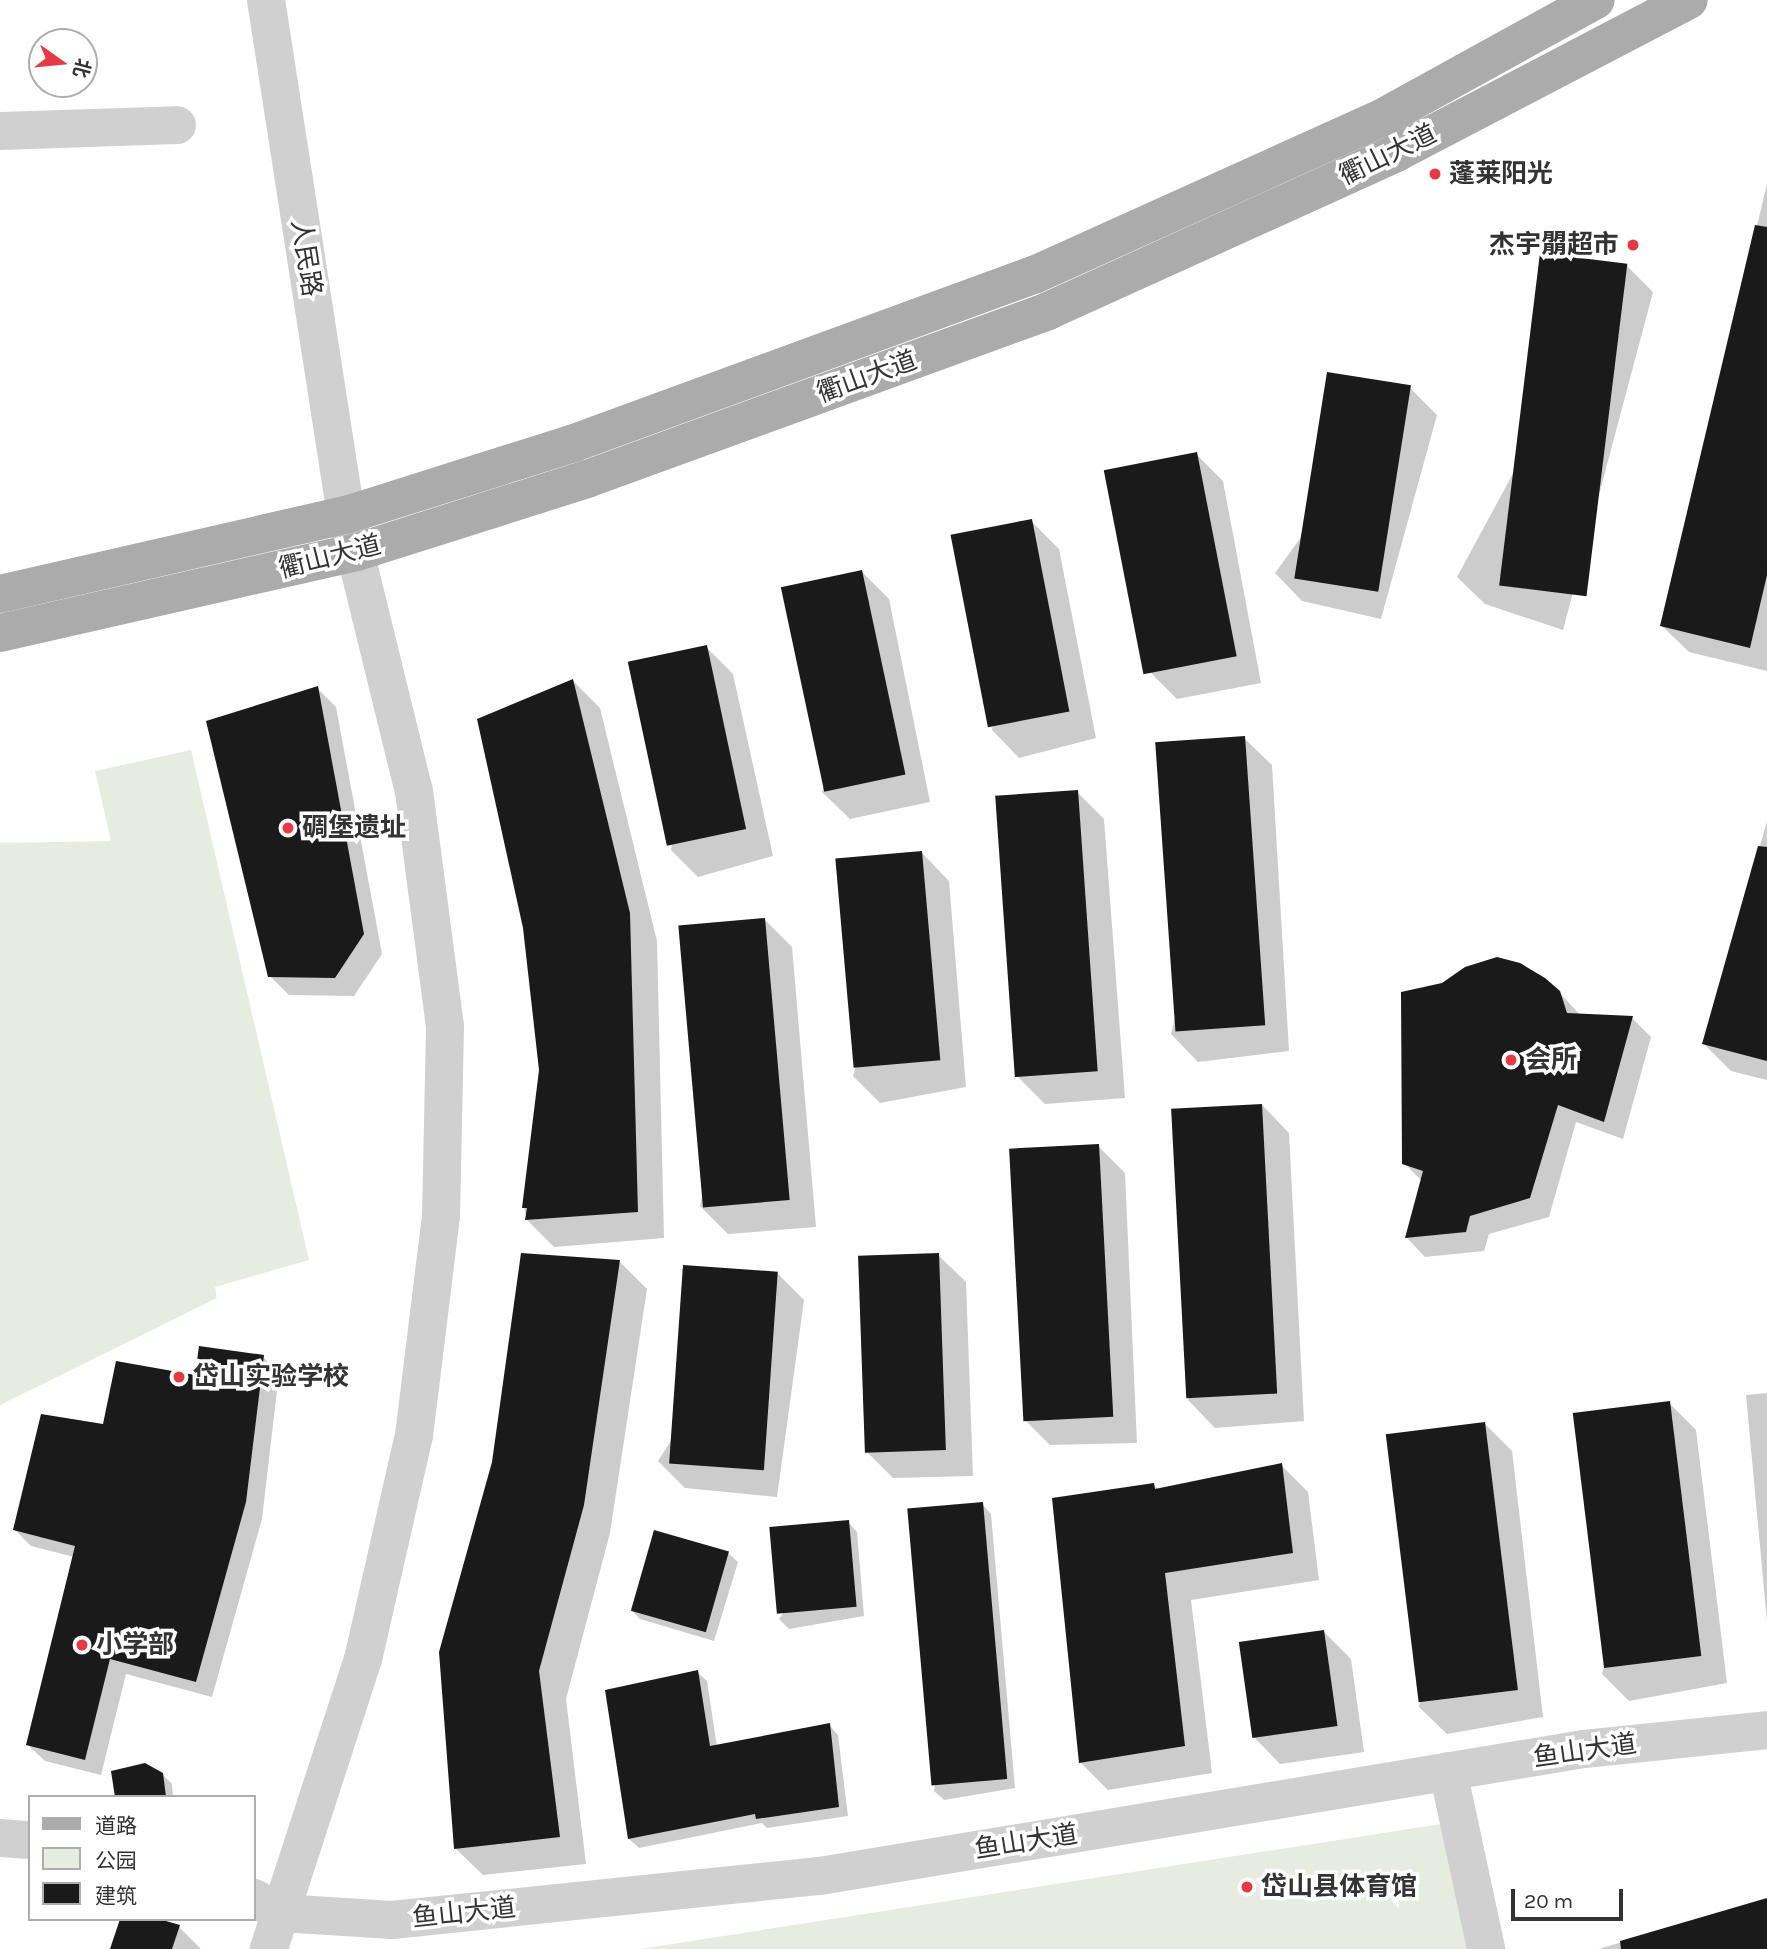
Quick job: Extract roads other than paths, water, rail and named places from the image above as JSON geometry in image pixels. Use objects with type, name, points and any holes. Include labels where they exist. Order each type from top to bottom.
[{"type":"main road","name":"衢山大道","points":[[0,594],[346,515],[575,443],[1034,275],[1382,118],[1596,0]]},
{"type":"main road","name":"衢山大道","points":[[0,633],[357,552],[587,479],[1048,310],[1398,152],[1689,0]]},
{"type":"street","name":"人民路","points":[[266,0],[346,515],[414,791],[445,1027],[441,1216],[414,1435],[363,1659],[268,1906],[269,1949]]},
{"type":"street","points":[[0,131],[177,125]]},
{"type":"street","name":"鱼山大道","points":[[268,1906],[392,1920],[820,1876],[1584,1749],[1767,1730]]},
{"type":"street","points":[[1448,1772],[1486,1949]]},
{"type":"street","points":[[0,1838],[28,1840]]},
{"type":"place","name":"蓬莱阳光","points":[[1435,174]]},
{"type":"place","name":"杰宇朤超市","points":[[1633,245]]},
{"type":"place","name":"碉堡遗址","points":[[288,828]]},
{"type":"place","name":"会所","points":[[1511,1060]]},
{"type":"place","name":"岱山实验学校","points":[[179,1377]]},
{"type":"place","name":"小学部","points":[[82,1645]]},
{"type":"place","name":"岱山县体育馆","points":[[1247,1887]]}]
